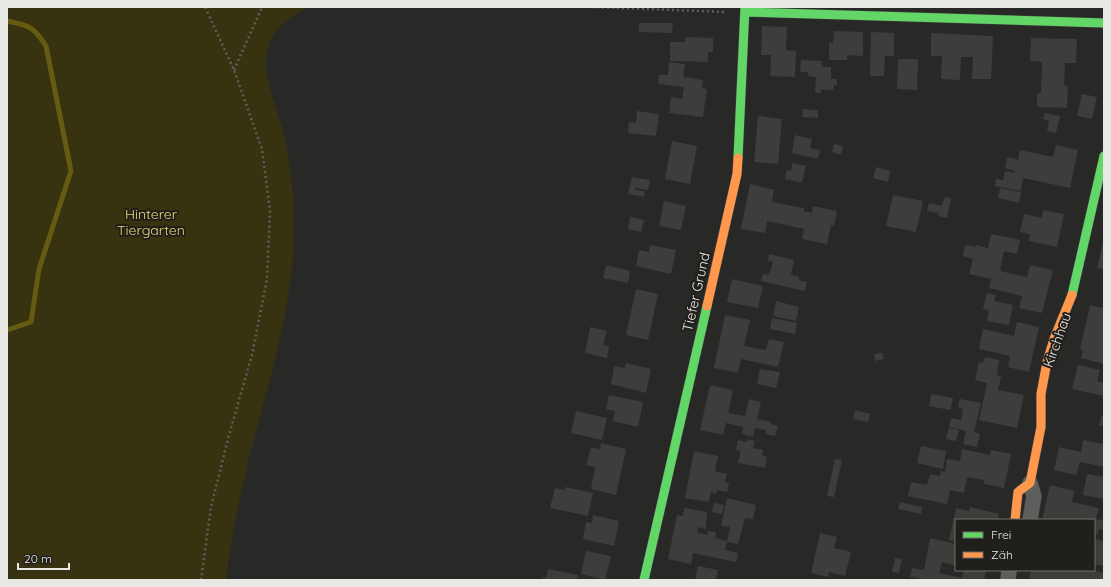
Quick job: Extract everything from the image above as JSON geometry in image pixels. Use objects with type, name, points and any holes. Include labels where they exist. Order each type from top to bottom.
[{"type":"street","points":[[745,10],[1104,23]]},
{"type":"street","name":"Tiefer Grund","points":[[644,580],[737,174],[745,10]]},
{"type":"street","name":"Kirchhau","points":[[1030,482],[1041,427],[1041,394],[1047,362],[1054,339],[1073,294],[1104,156]]},
{"type":"street","points":[[1015,519],[1018,492],[1030,482],[1034,496],[1030,519]]},
{"type":"path","points":[[201,580],[211,507],[229,435],[252,355],[267,279],[270,210],[262,149],[234,70],[204,7]]},
{"type":"path","points":[[234,70],[262,7]]},
{"type":"path","points":[[592,7],[745,10]]},
{"type":"green space","name":"Hinterer Tiergarten","points":[[7,7],[307,7],[278,28],[270,40],[266,58],[268,80],[284,135],[290,167],[294,211],[293,252],[290,282],[279,342],[242,489],[226,580],[7,580]]},
{"type":"building","points":[[639,23],[673,23],[672,33],[639,32]]},
{"type":"building","points":[[762,26],[787,27],[786,50],[796,51],[795,77],[770,76],[771,55],[761,55]]},
{"type":"building","points":[[834,31],[863,32],[863,56],[847,55],[847,60],[829,60],[829,43],[833,43]]},
{"type":"building","points":[[871,32],[894,33],[894,56],[885,56],[884,76],[870,76]]},
{"type":"building","points":[[931,33],[993,36],[991,79],[972,79],[973,57],[961,57],[960,80],[941,79],[942,56],[931,56]]},
{"type":"building","points":[[685,37],[713,38],[713,52],[708,52],[708,62],[670,61],[670,42],[685,42]]},
{"type":"building","points":[[1031,38],[1077,39],[1076,63],[1065,63],[1064,85],[1068,86],[1067,108],[1037,107],[1037,93],[1041,93],[1042,62],[1030,61]]},
{"type":"building","points":[[898,59],[918,59],[917,90],[897,89]]},
{"type":"building","points":[[801,60],[822,61],[822,67],[831,67],[831,79],[837,79],[837,85],[834,85],[833,90],[821,89],[821,93],[815,93],[816,77],[808,76],[808,72],[800,72]]},
{"type":"building","points":[[669,62],[685,64],[683,77],[703,80],[702,88],[707,89],[703,117],[669,113],[671,97],[682,99],[684,87],[658,84],[659,75],[668,75]]},
{"type":"building","points":[[1082,94],[1097,97],[1092,119],[1077,116]]},
{"type":"building","points":[[803,109],[818,110],[818,118],[802,117]]},
{"type":"building","points":[[637,111],[659,114],[656,136],[628,133],[629,122],[636,123]]},
{"type":"building","points":[[1045,113],[1060,116],[1056,133],[1047,131],[1049,121],[1043,119]]},
{"type":"building","points":[[758,116],[782,119],[778,164],[754,162]]},
{"type":"building","points":[[795,135],[812,139],[810,148],[820,150],[818,159],[792,153]]},
{"type":"building","points":[[672,141],[697,146],[690,184],[665,179]]},
{"type":"building","points":[[834,144],[843,146],[841,155],[832,152]]},
{"type":"building","points":[[1056,145],[1078,150],[1070,188],[1023,178],[1021,191],[995,186],[996,179],[1003,180],[1005,171],[1015,173],[1015,171],[1005,168],[1007,157],[1018,160],[1020,150],[1053,157]]},
{"type":"building","points":[[792,163],[806,166],[802,183],[785,179],[787,170],[791,171]]},
{"type":"building","points":[[876,167],[890,171],[888,182],[873,178]]},
{"type":"building","points":[[632,177],[650,180],[648,190],[635,188],[635,190],[645,191],[644,197],[628,194]]},
{"type":"building","points":[[750,184],[774,190],[772,202],[804,208],[804,211],[812,213],[813,206],[837,211],[834,226],[831,225],[827,244],[802,239],[804,229],[767,221],[765,233],[741,229]]},
{"type":"building","points":[[1000,188],[1021,192],[1019,203],[998,198]]},
{"type":"building","points":[[893,195],[923,201],[916,232],[886,226]]},
{"type":"building","points":[[944,197],[951,198],[947,218],[938,216],[939,213],[927,211],[929,203],[942,206]]},
{"type":"building","points":[[664,201],[686,206],[681,230],[659,226]]},
{"type":"building","points":[[1043,210],[1064,214],[1057,247],[1029,241],[1030,234],[1020,232],[1024,214],[1042,218]]},
{"type":"building","points":[[630,217],[644,220],[641,232],[628,229]]},
{"type":"building","points":[[991,234],[1020,240],[1017,254],[1004,251],[1000,271],[1027,277],[1030,265],[1053,270],[1042,313],[1019,308],[1022,296],[989,288],[991,279],[969,274],[973,259],[963,256],[965,245],[975,247],[976,245],[988,248]]},
{"type":"building","points":[[1104,243],[1104,269],[1097,268]]},
{"type":"building","points":[[650,245],[676,250],[671,274],[636,266],[639,250],[649,252]]},
{"type":"building","points":[[769,254],[794,260],[791,275],[799,277],[799,280],[807,282],[805,291],[761,281],[763,274],[769,275],[773,262],[768,261]]},
{"type":"building","points":[[606,265],[630,271],[628,283],[603,278]]},
{"type":"building","points":[[732,279],[763,286],[758,308],[727,302]]},
{"type":"building","points":[[636,289],[658,294],[648,340],[626,335]]},
{"type":"building","points":[[987,293],[996,295],[994,301],[1013,305],[1009,325],[987,321],[989,310],[983,309]]},
{"type":"building","points":[[776,301],[799,307],[796,321],[773,316]]},
{"type":"building","points":[[1090,305],[1104,308],[1104,364],[1081,358],[1083,350],[1080,349]]},
{"type":"building","points":[[725,315],[750,320],[744,346],[766,350],[769,339],[784,342],[778,367],[741,359],[738,373],[714,368]]},
{"type":"building","points":[[772,318],[797,323],[795,334],[770,329]]},
{"type":"building","points":[[1017,322],[1039,327],[1029,372],[1008,367],[1010,356],[979,349],[983,329],[1014,336]]},
{"type":"building","points":[[590,327],[607,331],[603,345],[609,346],[607,358],[585,353]]},
{"type":"building","points":[[882,353],[884,359],[875,361],[874,354]]},
{"type":"building","points":[[985,357],[999,360],[997,375],[1001,376],[998,390],[1024,395],[1017,428],[979,420],[987,383],[975,380],[979,362],[983,363]]},
{"type":"building","points":[[626,363],[651,369],[646,393],[611,384],[614,366],[625,368]]},
{"type":"building","points":[[1078,365],[1100,370],[1097,381],[1104,383],[1104,396],[1072,389]]},
{"type":"building","points":[[760,369],[780,372],[776,388],[757,384]]},
{"type":"building","points":[[710,385],[733,390],[728,413],[745,416],[749,399],[761,402],[757,419],[771,422],[770,424],[778,426],[775,436],[766,434],[766,430],[755,428],[753,437],[742,434],[743,427],[726,423],[723,435],[700,430]]},
{"type":"building","points":[[931,394],[953,398],[950,410],[929,406]]},
{"type":"building","points":[[609,395],[643,402],[638,427],[613,421],[615,411],[606,409]]},
{"type":"building","points":[[960,399],[981,403],[974,432],[980,434],[977,447],[963,444],[966,431],[949,427],[951,418],[961,420],[963,409],[958,407]]},
{"type":"building","points":[[855,410],[870,414],[868,422],[853,419]]},
{"type":"building","points":[[576,411],[607,418],[602,440],[571,433]]},
{"type":"building","points":[[1102,415],[1104,416],[1104,426],[1099,425]]},
{"type":"building","points":[[949,428],[959,430],[956,441],[946,439]]},
{"type":"building","points":[[747,439],[755,441],[753,448],[763,450],[762,455],[767,457],[765,468],[738,463],[741,451],[736,450],[738,440],[747,442]]},
{"type":"building","points":[[1083,440],[1104,444],[1104,467],[1080,462],[1076,475],[1054,470],[1059,447],[1081,452]]},
{"type":"building","points":[[601,443],[626,449],[616,495],[591,489],[595,467],[586,465],[591,447],[600,449]]},
{"type":"building","points":[[921,446],[946,451],[943,469],[917,463]]},
{"type":"building","points":[[962,449],[990,455],[991,450],[1011,454],[1004,488],[984,484],[984,480],[967,477],[964,493],[950,490],[947,504],[908,496],[911,482],[927,485],[930,474],[940,476],[941,471],[945,472],[947,459],[960,461]]},
{"type":"building","points":[[694,451],[718,456],[715,471],[727,474],[725,482],[729,483],[727,492],[717,490],[716,494],[711,492],[709,502],[685,498]]},
{"type":"building","points":[[835,459],[842,460],[834,497],[827,496]]},
{"type":"building","points":[[1087,474],[1104,477],[1104,499],[1083,495]]},
{"type":"building","points":[[1050,485],[1074,491],[1072,502],[1099,508],[1096,519],[1104,521],[1104,530],[1099,529],[1098,534],[1095,533],[1095,519],[1042,519]]},
{"type":"building","points":[[565,487],[593,493],[588,516],[550,508],[555,488],[565,490]]},
{"type":"building","points":[[727,498],[756,505],[753,519],[745,518],[738,544],[727,542],[725,550],[738,553],[736,562],[693,553],[691,564],[668,559],[677,515],[683,516],[684,508],[707,512],[706,529],[698,527],[697,533],[707,535],[708,531],[716,532],[715,538],[727,541],[730,527],[721,526]]},
{"type":"building","points":[[900,502],[922,507],[921,514],[898,509]]},
{"type":"building","points":[[714,503],[724,505],[722,514],[712,512]]},
{"type":"building","points":[[970,507],[999,514],[998,519],[955,519],[955,542],[949,540],[956,508],[969,511]]},
{"type":"building","points":[[593,515],[619,521],[614,546],[583,539],[586,522],[592,523]]},
{"type":"building","points":[[820,533],[837,537],[834,548],[851,552],[845,576],[829,572],[828,577],[811,573]]},
{"type":"building","points":[[930,538],[955,544],[955,566],[942,562],[939,573],[962,578],[964,571],[986,571],[984,580],[919,580],[919,578],[910,577],[912,568],[924,570]]},
{"type":"building","points":[[1095,539],[1104,541],[1104,566],[1095,564]]},
{"type":"building","points":[[586,551],[611,556],[605,580],[581,574]]},
{"type":"building","points":[[895,558],[902,559],[899,573],[892,572]]},
{"type":"building","points":[[698,566],[718,570],[716,580],[695,580]]},
{"type":"building","points":[[548,569],[578,575],[577,580],[542,580],[543,577],[546,578]]},
{"type":"building","points":[[1031,571],[1095,571],[1104,573],[1104,580],[1029,580]]},
{"type":"waterway","points":[[7,21],[21,24],[30,28],[38,35],[46,46],[71,171],[39,269],[31,322],[7,330]]},
{"type":"traffic: fast","points":[[738,158],[745,7]]},
{"type":"traffic: fast","points":[[745,12],[1104,23]]},
{"type":"traffic: fast","points":[[1072,295],[1104,156]]},
{"type":"traffic: fast","points":[[644,580],[707,306]]},
{"type":"traffic: slow","points":[[707,306],[737,174],[738,158]]},
{"type":"traffic: slow","points":[[1015,519],[1018,492],[1030,483],[1041,427],[1041,394],[1047,362],[1054,339],[1072,295]]}]
